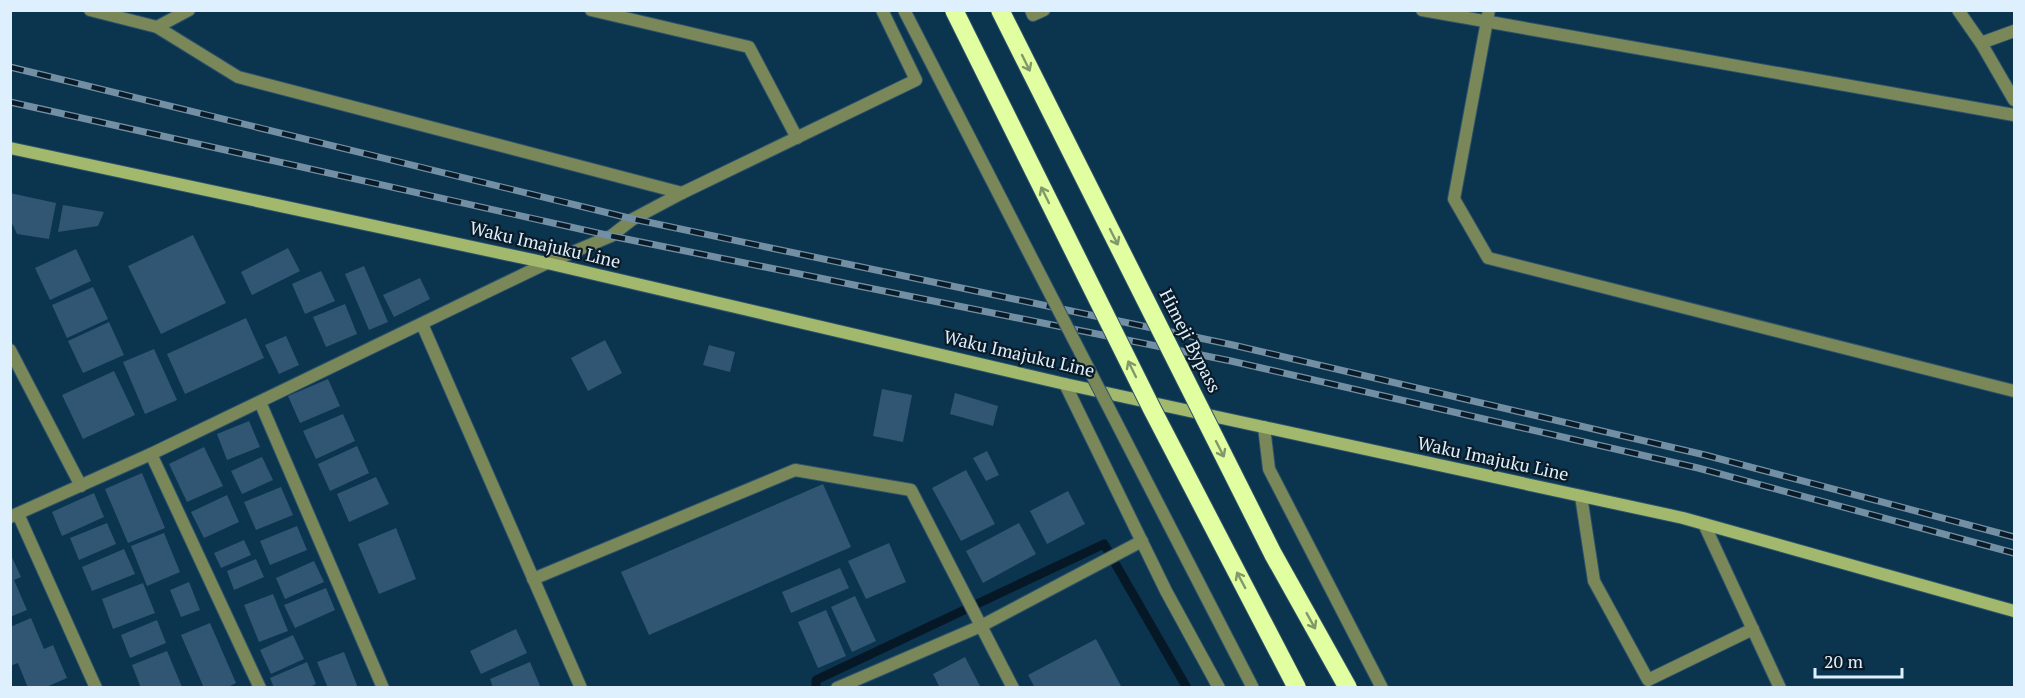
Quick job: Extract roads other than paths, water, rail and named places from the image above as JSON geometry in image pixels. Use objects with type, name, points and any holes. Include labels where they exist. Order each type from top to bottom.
[{"type":"highway","points":[[954,10],[1152,409],[1297,687]]},
{"type":"highway","name":"Himeji Bypass","points":[[1000,10],[1273,554],[1348,687]]},
{"type":"main road","name":"Waku Imajuku Line","points":[[10,148],[547,263],[1065,384],[1704,524],[2014,611]]},
{"type":"street","points":[[90,10],[157,27],[238,76],[682,193]]},
{"type":"street","points":[[157,27],[189,10]]},
{"type":"street","points":[[591,10],[749,47],[797,138]]},
{"type":"street","points":[[96,687],[14,516],[261,402],[547,263],[611,236],[633,219],[682,193],[916,80],[882,10]]},
{"type":"street","points":[[904,10],[1254,687]]},
{"type":"street","points":[[1031,10],[1033,15],[1044,10]]},
{"type":"street","points":[[1422,10],[1487,16],[2014,115]]},
{"type":"street","points":[[1958,10],[1982,43],[2014,100]]},
{"type":"street","points":[[1487,16],[1454,199],[1488,258],[2014,391]]},
{"type":"street","points":[[1982,43],[2014,31]]},
{"type":"street","points":[[422,324],[580,687]]},
{"type":"street","points":[[10,350],[81,486]]},
{"type":"street","points":[[1065,384],[1166,591],[1219,687]]},
{"type":"street","points":[[261,402],[383,687]]},
{"type":"street","points":[[1264,427],[1269,469],[1382,687]]},
{"type":"street","points":[[151,454],[260,687]]},
{"type":"street","points":[[533,579],[795,470],[911,490],[1013,687]]},
{"type":"street","points":[[1581,496],[1594,581],[1648,680],[1753,629]]},
{"type":"street","points":[[1704,524],[1780,687]]},
{"type":"street","points":[[837,687],[981,626],[1142,541]]},
{"type":"waterway","points":[[816,688],[816,680],[1104,544],[1187,688]]},
{"type":"railway","points":[[10,67],[633,219],[1233,345],[1705,455],[2014,537]]},
{"type":"railway","points":[[10,102],[611,236],[1231,361],[1698,468],[2014,553]]}]
